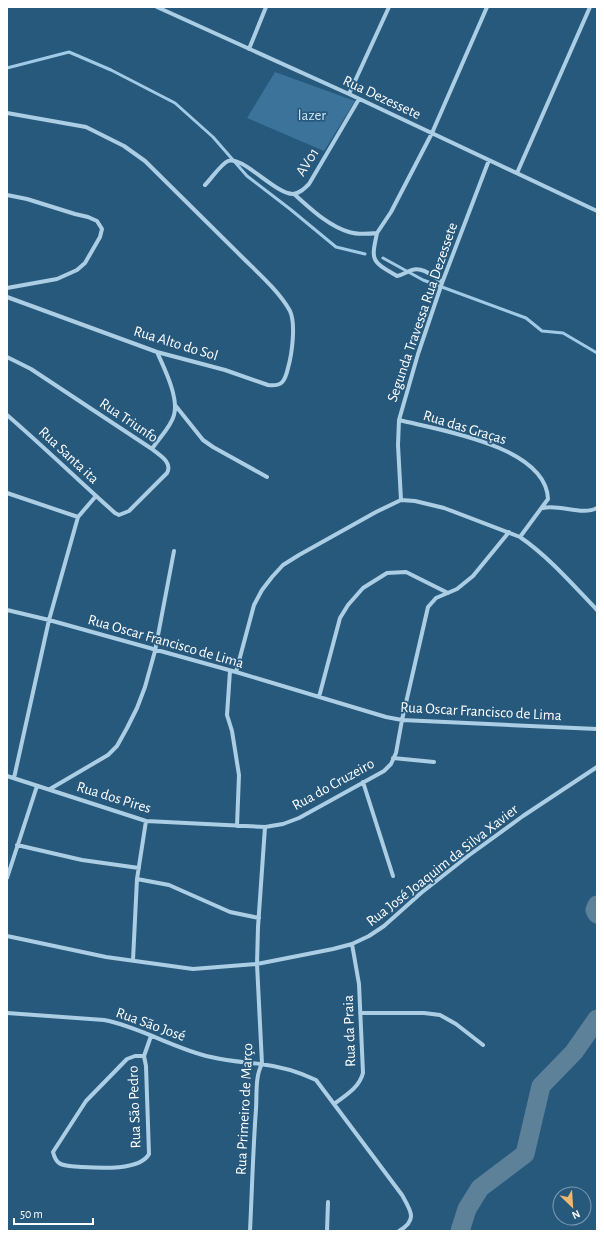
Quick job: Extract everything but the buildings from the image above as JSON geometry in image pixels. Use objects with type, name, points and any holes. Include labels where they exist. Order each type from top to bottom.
[{"type":"street","name":"Rua Dezessete","points":[[157,7],[349,94],[597,211]]},
{"type":"street","points":[[249,49],[266,7]]},
{"type":"street","points":[[349,94],[389,7]]},
{"type":"street","points":[[442,282],[421,269],[411,270],[406,274],[397,276],[382,267],[377,262],[373,253],[377,233],[391,212],[432,133],[487,7]]},
{"type":"street","points":[[517,173],[590,7]]},
{"type":"street","name":"AV01","points":[[205,185],[228,161],[234,160],[238,161],[286,192],[294,194],[302,191],[309,184],[359,99]]},
{"type":"street","name":"Rua Alto do Sol","points":[[7,113],[86,127],[130,149],[145,161],[269,284],[290,312],[293,325],[286,378],[282,383],[276,386],[268,385],[225,370],[157,352],[7,297]]},
{"type":"street","name":"Segunda Travessa Rua Dezessete","points":[[401,500],[398,445],[399,420],[418,354],[442,282],[489,160]]},
{"type":"street","points":[[294,194],[310,208],[339,228],[350,232],[365,234],[377,233]]},
{"type":"street","points":[[7,195],[27,198],[74,214],[88,217],[97,221],[102,228],[100,237],[85,263],[77,270],[57,279],[7,288]]},
{"type":"street","points":[[152,448],[172,421],[175,414],[173,394],[157,352]]},
{"type":"street","name":"Rua Triunfo","points":[[7,357],[31,369],[152,448],[167,461],[169,469],[129,511],[119,515],[115,513]]},
{"type":"street","points":[[175,405],[203,440],[267,477]]},
{"type":"street","name":"Rua Santa ita","points":[[7,415],[115,513]]},
{"type":"street","name":"Rua das Graças","points":[[399,420],[495,445],[520,459],[538,474],[546,487],[548,499],[543,508],[520,537]]},
{"type":"street","points":[[7,493],[78,517]]},
{"type":"street","points":[[14,778],[49,620],[78,517],[96,496]]},
{"type":"street","points":[[236,672],[254,605],[262,590],[283,565],[299,554],[401,500],[415,501],[444,508],[520,537],[555,567],[597,610]]},
{"type":"street","points":[[543,508],[555,506],[586,510],[597,508]]},
{"type":"street","name":"Rua do Cruzeiro","points":[[265,827],[283,824],[299,818],[384,771],[391,764],[396,753],[402,720],[428,607],[436,598],[464,584],[473,576],[509,532]]},
{"type":"street","points":[[50,789],[108,755],[117,746],[137,708],[146,687],[174,551]]},
{"type":"street","points":[[319,697],[340,618],[363,588],[387,573],[406,572],[448,592]]},
{"type":"street","name":"Rua Oscar Francisco de Lima","points":[[7,610],[49,620],[154,651],[236,672],[402,720],[597,729]]},
{"type":"street","points":[[230,671],[227,715],[232,731],[239,775],[237,826]]},
{"type":"street","points":[[393,758],[434,762]]},
{"type":"street","name":"Rua José Joaquim da Silva Xavier","points":[[7,936],[106,957],[193,969],[257,964],[333,950],[352,944],[369,936],[384,926],[468,856],[523,816],[597,767]]},
{"type":"street","name":"Rua dos Pires","points":[[7,776],[146,821],[265,827]]},
{"type":"street","points":[[363,782],[393,876]]},
{"type":"street","points":[[7,878],[37,786]]},
{"type":"street","points":[[133,960],[139,868],[146,821]]},
{"type":"street","name":"Rua Primeiro de Março","points":[[250,1231],[258,1070],[262,1064],[257,964],[265,827]]},
{"type":"street","points":[[17,845],[82,860],[139,868]]},
{"type":"street","points":[[138,879],[169,885],[230,912],[259,918]]},
{"type":"street","name":"Rua da Praia","points":[[334,1104],[352,1091],[361,1081],[362,1073],[358,972],[352,944]]},
{"type":"street","name":"Rua São José","points":[[7,1013],[104,1020],[118,1023],[194,1053],[212,1058],[262,1064],[304,1074],[316,1080],[402,1195],[411,1212],[411,1220],[399,1231]]},
{"type":"street","points":[[360,1014],[424,1013],[440,1015],[456,1024],[483,1045]]},
{"type":"street","name":"Rua São Pedro","points":[[144,1056],[135,1056],[127,1059],[86,1101],[54,1152],[55,1158],[59,1163],[67,1166],[97,1168],[118,1167],[140,1162],[147,1158],[149,1154],[146,1066],[144,1056],[152,1036]]},
{"type":"street","points":[[327,1231],[328,1202]]},
{"type":"green space","name":"lazer","points":[[275,72],[355,101],[324,151],[247,118]]},
{"type":"waterway","points":[[7,68],[69,52],[111,70],[175,103],[213,137],[247,176],[336,247],[365,254]]},
{"type":"waterway","points":[[383,258],[423,280],[526,318],[542,331],[563,333],[597,353]]},
{"type":"waterway","points":[[597,905],[595,910],[597,914]]},
{"type":"waterway","points":[[460,1231],[467,1209],[480,1188],[525,1154],[541,1086],[574,1052],[597,1019]]}]
